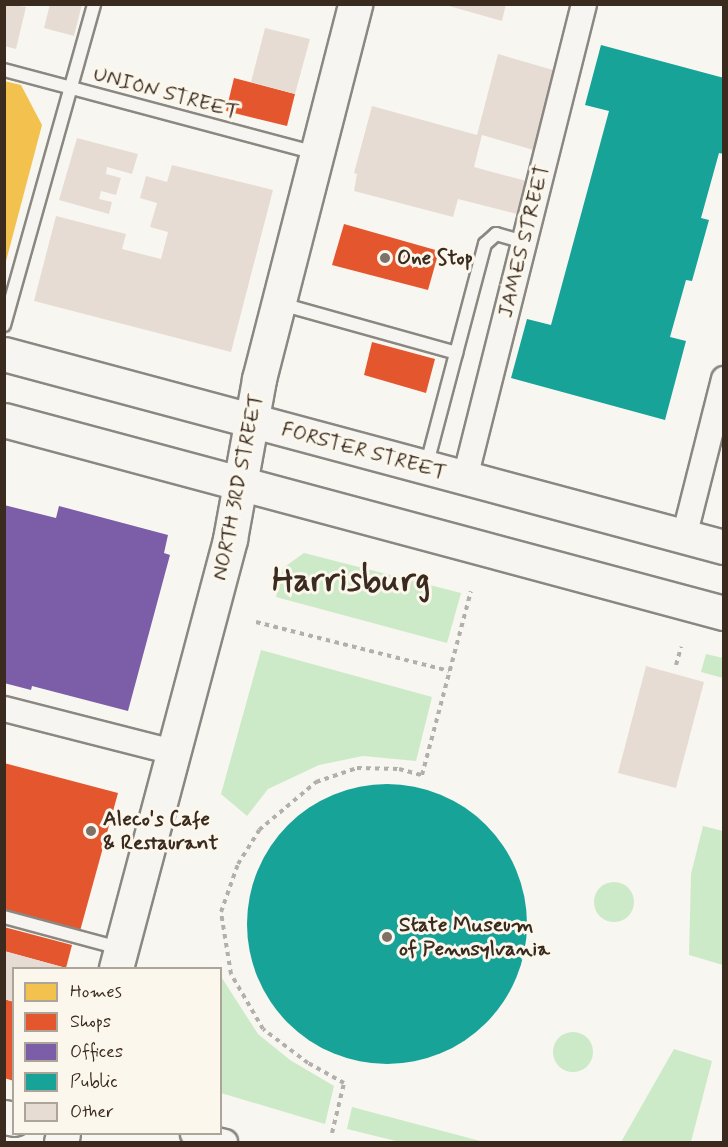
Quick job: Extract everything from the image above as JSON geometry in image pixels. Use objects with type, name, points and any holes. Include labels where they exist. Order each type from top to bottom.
[{"type":"main road","name":"NORTH 3RD STREET","points":[[118,958],[230,539],[252,420],[279,304],[355,4]]},
{"type":"main road","name":"FORSTER STREET","points":[[4,354],[723,547]]},
{"type":"main road","points":[[4,420],[723,613]]},
{"type":"street","name":"JAMES STREET","points":[[465,478],[584,4]]},
{"type":"street","points":[[684,537],[723,379]]},
{"type":"street","points":[[4,709],[173,752]]},
{"type":"street","points":[[197,1135],[225,1143]]},
{"type":"lane","points":[[4,324],[72,89],[94,4]]},
{"type":"lane","name":"UNION STREET","points":[[4,70],[317,154]]},
{"type":"lane","points":[[426,467],[485,244],[496,234],[524,242]]},
{"type":"lane","points":[[279,304],[456,353]]},
{"type":"lane","points":[[4,917],[118,958]]},
{"type":"path","points":[[332,1133],[344,1083],[308,1063],[263,1029],[231,974],[221,912],[238,864],[259,831],[316,782],[357,768],[399,769],[422,775],[471,591]]},
{"type":"path","points":[[256,622],[449,671]]},
{"type":"path","points":[[676,665],[681,646]]},
{"type":"green space","points":[[304,553],[461,593],[447,643],[276,597],[283,568]]},
{"type":"green space","points":[[261,650],[432,697],[416,761],[363,756],[319,765],[268,789],[247,816],[221,794]]},
{"type":"green space","points":[[706,654],[723,658],[723,678],[701,672]]},
{"type":"green space","points":[[703,826],[723,831],[723,965],[689,955],[691,874]]},
{"type":"green space","points":[[614,882],[622,883],[628,888],[633,894],[633,910],[628,916],[622,921],[614,922],[606,921],[600,916],[595,910],[594,902],[595,894],[600,888],[606,883]]},
{"type":"green space","points":[[222,978],[258,1034],[290,1060],[334,1086],[325,1124],[222,1093]]},
{"type":"green space","points":[[573,1032],[581,1033],[587,1038],[592,1044],[592,1060],[587,1066],[581,1071],[573,1072],[565,1071],[559,1066],[554,1060],[553,1052],[554,1044],[559,1038],[565,1033]]},
{"type":"green space","points":[[674,1049],[712,1061],[691,1142],[621,1142]]},
{"type":"green space","points":[[352,1107],[484,1142],[400,1142],[347,1129]]},
{"type":"building: Homes","points":[[4,81],[21,85],[42,125],[5,265]]},
{"type":"building: Shops","points":[[234,78],[295,94],[287,126],[226,111]]},
{"type":"building: Shops","name":"One Stop","points":[[344,224],[439,251],[428,290],[332,265]]},
{"type":"building: Shops","points":[[372,342],[435,359],[426,393],[364,375]]},
{"type":"building: Shops","points":[[4,763],[118,793],[80,931],[4,911]]},
{"type":"building: Shops","points":[[4,927],[72,945],[66,967],[4,951]]},
{"type":"building: Shops","points":[[4,999],[12,1001],[12,1080],[4,1078]]},
{"type":"building: Offices","points":[[4,505],[56,518],[59,506],[168,535],[164,553],[170,555],[128,711],[32,686],[31,690],[4,683]]},
{"type":"building: Public","points":[[601,45],[724,78],[724,154],[719,153],[701,218],[709,220],[692,281],[686,280],[670,337],[686,341],[665,420],[511,378],[527,319],[551,325],[609,111],[585,105]]},
{"type":"building: Public","name":"State Museum of Pennsylvania","points":[[401,784],[441,794],[453,800],[476,816],[495,835],[517,870],[525,897],[527,924],[525,951],[517,978],[504,1002],[486,1023],[465,1041],[441,1054],[401,1064],[373,1064],[333,1054],[309,1041],[288,1023],[270,1002],[257,978],[249,951],[247,910],[257,870],[270,846],[288,825],[309,807],[333,794],[360,786]]},
{"type":"building: Other","points":[[4,4],[26,7],[16,49],[4,46]]},
{"type":"building: Other","points":[[50,4],[82,4],[74,36],[44,28]]},
{"type":"building: Other","points":[[442,4],[506,4],[502,21]]},
{"type":"building: Other","points":[[265,28],[310,39],[295,94],[251,82]]},
{"type":"building: Other","points":[[498,54],[560,72],[540,152],[482,135],[474,167],[530,182],[521,215],[458,199],[453,217],[354,191],[357,174],[354,173],[372,106],[477,135]]},
{"type":"building: Other","points":[[77,138],[138,154],[132,174],[107,167],[106,174],[121,178],[116,195],[101,191],[99,199],[112,202],[109,214],[59,200]]},
{"type":"building: Other","points":[[172,165],[273,190],[231,352],[34,301],[56,216],[126,234],[122,249],[161,259],[168,232],[150,227],[157,203],[140,198],[146,176],[167,182]]},
{"type":"building: Other","points":[[646,666],[704,682],[676,788],[618,773]]},
{"type":"building: Other","points":[[4,951],[62,967],[12,967],[12,1001],[4,999]]},
{"type":"place","name":"One Stop","points":[[385,258]]},
{"type":"place","name":"Aleco's Cafe & Restaurant","points":[[91,831]]},
{"type":"place","name":"State Museum of Pennsylvania","points":[[387,937]]},
{"type":"district","name":"Harrisburg","points":[[351,582]]}]
